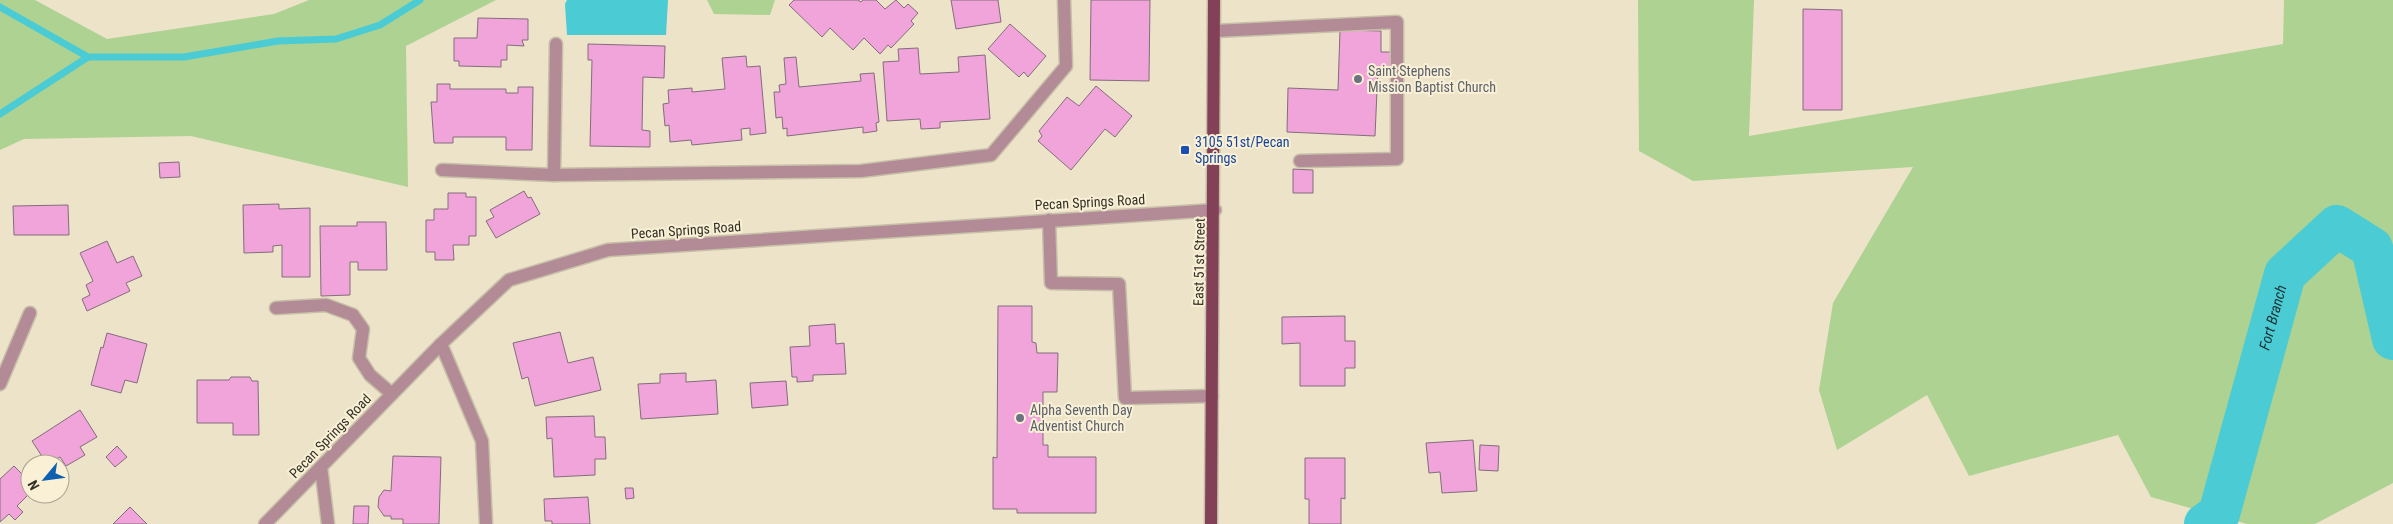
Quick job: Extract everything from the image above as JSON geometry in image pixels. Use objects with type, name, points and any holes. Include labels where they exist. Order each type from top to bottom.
[{"type":"main road","name":"East 51st Street","points":[[1211,524],[1214,0]]},
{"type":"street","points":[[442,170],[554,175],[861,171],[991,155],[1066,66],[1064,0]]},
{"type":"street","points":[[1214,31],[1397,22],[1397,159],[1300,161]]},
{"type":"street","points":[[554,175],[556,44]]},
{"type":"street","name":"Pecan Springs Road","points":[[265,524],[441,344],[508,280],[608,250],[1214,210]]},
{"type":"street","points":[[1049,220],[1051,283],[1119,284],[1125,398],[1212,396]]},
{"type":"street","points":[[276,308],[326,305],[353,315],[363,329],[360,358],[370,375],[392,394]]},
{"type":"street","points":[[0,384],[30,313]]},
{"type":"street","points":[[441,344],[482,441],[486,524]]},
{"type":"street","points":[[321,467],[328,524]]},
{"type":"green space","points":[[0,0],[35,0],[107,39],[274,14],[309,0],[496,0],[406,46],[408,187],[191,136],[24,139],[0,150]]},
{"type":"green space","points":[[707,0],[775,0],[770,15],[714,14]]},
{"type":"green space","points":[[1638,0],[1754,0],[1749,136],[2283,44],[2284,0],[2393,0],[2393,483],[2315,524],[2247,524],[2151,497],[2118,435],[1969,476],[1927,395],[1837,450],[1819,390],[1833,303],[1913,167],[1693,181],[1639,151]]},
{"type":"water","points":[[567,0],[668,0],[666,35],[567,35],[565,4]]},
{"type":"building","points":[[794,0],[858,0],[861,2],[863,0],[876,0],[885,9],[896,0],[904,8],[908,4],[918,13],[911,21],[914,24],[891,48],[888,45],[880,54],[864,38],[853,50],[830,28],[822,37],[789,5]]},
{"type":"building","points":[[951,0],[998,0],[1001,22],[956,29]]},
{"type":"building","points":[[1091,0],[1150,0],[1149,81],[1090,80]]},
{"type":"building","points":[[1803,9],[1842,10],[1842,110],[1803,110]]},
{"type":"building","points":[[478,18],[528,19],[528,40],[522,40],[524,46],[507,45],[507,60],[501,60],[501,67],[459,66],[459,61],[454,61],[454,38],[477,38]]},
{"type":"building","points":[[1010,24],[1046,56],[1028,77],[1024,72],[1019,77],[988,49]]},
{"type":"building","name":"Saint Stephens Mission Baptist Church","points":[[1340,30],[1381,31],[1381,52],[1391,52],[1391,69],[1378,68],[1375,136],[1287,132],[1288,88],[1338,90]]},
{"type":"building","points":[[588,44],[665,46],[664,78],[643,77],[642,130],[650,131],[650,147],[590,146],[592,60],[588,60]]},
{"type":"building","points":[[918,48],[920,74],[959,72],[958,57],[985,55],[990,119],[940,122],[940,128],[921,129],[920,119],[887,121],[883,62],[899,61],[898,49]]},
{"type":"building","points":[[746,56],[747,67],[760,66],[766,133],[750,135],[750,128],[741,129],[742,140],[692,145],[691,140],[670,142],[669,125],[665,126],[663,104],[669,103],[668,90],[692,88],[692,92],[725,89],[722,58]]},
{"type":"building","points":[[796,57],[799,87],[861,81],[860,74],[874,73],[879,122],[876,123],[877,131],[863,133],[863,127],[787,136],[787,128],[783,129],[782,117],[776,118],[774,92],[780,92],[779,85],[786,84],[784,58]]},
{"type":"building","points":[[437,84],[450,84],[450,89],[506,89],[506,93],[518,93],[518,87],[533,87],[532,150],[506,150],[506,137],[453,137],[453,143],[434,143],[431,102],[437,102]]},
{"type":"building","points":[[1096,86],[1132,116],[1115,137],[1105,129],[1071,170],[1038,141],[1042,136],[1039,131],[1067,97],[1079,106]]},
{"type":"building","points":[[179,162],[180,177],[160,178],[159,163]]},
{"type":"building","points":[[1293,169],[1313,170],[1313,193],[1293,193]]},
{"type":"building","points":[[524,191],[528,198],[531,197],[540,214],[496,238],[486,221],[494,217],[490,210]]},
{"type":"building","points":[[448,193],[466,193],[466,197],[476,197],[476,236],[469,236],[469,245],[453,245],[454,260],[435,260],[435,252],[426,252],[426,220],[434,220],[434,209],[448,209]]},
{"type":"building","points":[[279,204],[279,209],[310,208],[310,277],[282,277],[282,245],[273,246],[273,252],[244,253],[243,205]]},
{"type":"building","points":[[68,205],[69,235],[14,235],[13,206]]},
{"type":"building","points":[[357,222],[386,222],[387,270],[358,270],[358,262],[350,262],[350,295],[321,296],[320,226],[357,226]]},
{"type":"building","points":[[107,241],[117,263],[133,256],[142,276],[126,283],[130,291],[87,311],[82,299],[90,295],[86,285],[93,281],[80,253]]},
{"type":"building","name":"Alpha Seventh Day Adventist Church","points":[[998,306],[1032,306],[1032,342],[1036,343],[1037,353],[1058,353],[1057,392],[1043,392],[1043,445],[1048,445],[1048,457],[1096,457],[1096,513],[1017,513],[1017,509],[993,509],[993,457],[997,458]]},
{"type":"building","points":[[1345,316],[1345,341],[1355,341],[1355,368],[1345,368],[1345,386],[1300,386],[1300,343],[1282,344],[1282,317]]},
{"type":"building","points":[[835,324],[836,344],[844,343],[846,374],[813,375],[813,381],[797,382],[797,377],[792,377],[790,347],[810,346],[809,326]]},
{"type":"building","points":[[560,332],[568,363],[593,357],[601,390],[535,406],[528,377],[522,379],[513,343]]},
{"type":"building","points":[[107,333],[147,344],[137,383],[125,380],[121,393],[91,385],[101,347],[103,348]]},
{"type":"building","points":[[686,373],[686,382],[716,380],[718,414],[641,419],[638,384],[660,383],[660,374]]},
{"type":"building","points":[[231,377],[250,377],[252,381],[258,381],[259,435],[233,435],[233,423],[197,423],[197,380],[229,380]]},
{"type":"building","points":[[786,381],[788,405],[752,408],[750,383]]},
{"type":"building","points":[[80,410],[97,437],[80,447],[85,455],[70,464],[70,454],[40,454],[32,441]]},
{"type":"building","points":[[594,416],[595,437],[605,437],[606,459],[595,459],[595,475],[554,477],[552,438],[547,439],[546,417]]},
{"type":"building","points":[[1473,440],[1477,491],[1442,493],[1440,472],[1429,473],[1426,443]]},
{"type":"building","points":[[1480,445],[1499,446],[1498,471],[1479,470]]},
{"type":"building","points":[[117,446],[127,457],[115,467],[106,457]]},
{"type":"building","points":[[393,456],[441,457],[439,524],[403,524],[403,519],[391,519],[391,516],[384,516],[378,507],[379,497],[384,490],[391,491]]},
{"type":"building","points":[[1305,458],[1345,458],[1345,499],[1341,498],[1341,524],[1309,524],[1309,499],[1305,499]]},
{"type":"building","points":[[14,466],[20,472],[20,503],[17,506],[23,512],[15,520],[9,514],[0,522],[0,479]]},
{"type":"building","points":[[625,488],[633,488],[634,498],[626,499]]},
{"type":"building","points":[[588,497],[590,524],[552,524],[552,521],[545,521],[544,499]]},
{"type":"building","points":[[354,506],[369,506],[368,524],[353,524]]},
{"type":"building","points":[[130,507],[147,524],[113,524]]},
{"type":"waterway","points":[[0,114],[88,57],[184,57],[278,41],[336,39],[380,25],[420,0]]},
{"type":"waterway","points":[[0,7],[88,57]]},
{"type":"waterway","name":"Fort Branch","points":[[2205,524],[2219,514],[2285,274],[2337,226],[2372,248],[2393,339]]},
{"type":"place","name":"Saint Stephens Mission Baptist Church","points":[[1358,79]]},
{"type":"place","name":"3105 51st/Pecan Springs","points":[[1185,150]]},
{"type":"place","name":"Alpha Seventh Day Adventist Church","points":[[1020,418]]}]
